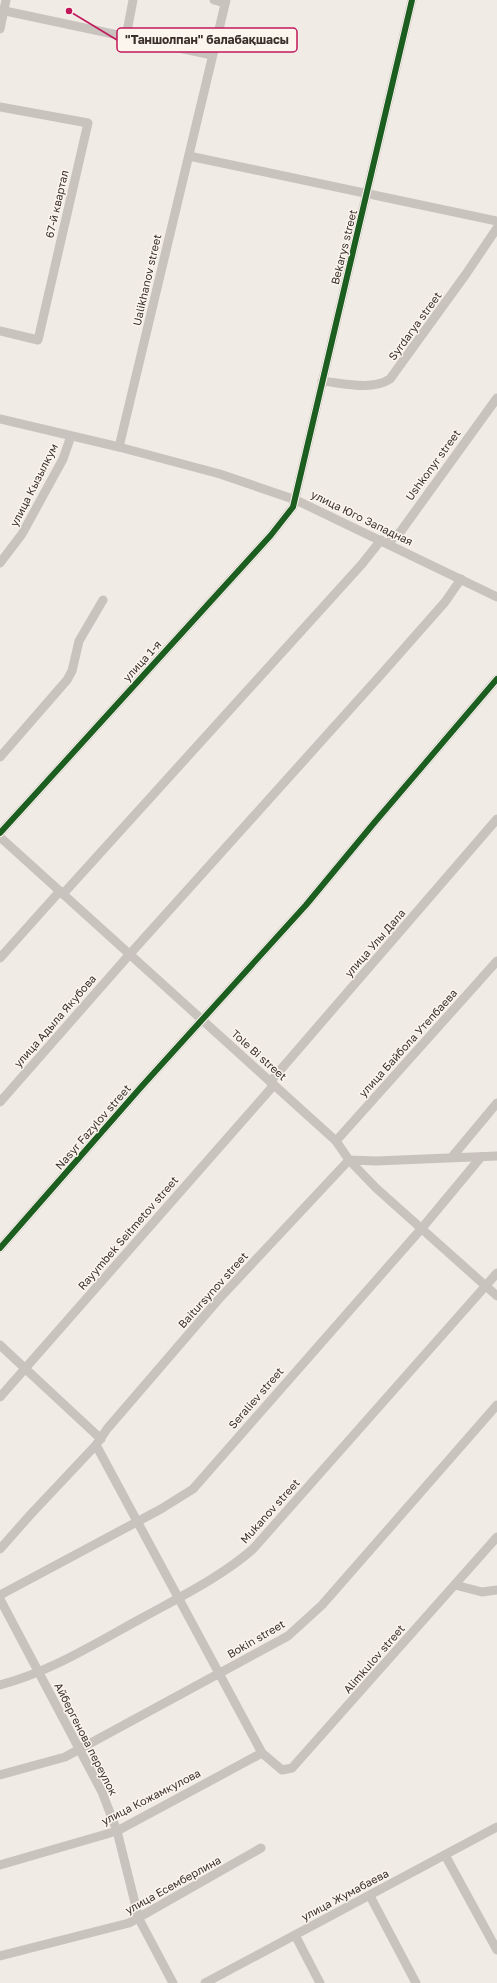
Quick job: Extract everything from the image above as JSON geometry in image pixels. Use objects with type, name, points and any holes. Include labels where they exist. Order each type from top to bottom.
[{"type":"street","points":[[0,29],[2,10],[6,0]]},
{"type":"street","points":[[126,37],[133,0]]},
{"type":"street","points":[[214,0],[226,1]]},
{"type":"street","name":"Bekarys street","points":[[296,500],[322,381],[368,193],[412,0]]},
{"type":"street","name":"Ualikhanov street","points":[[119,446],[212,54],[226,1]]},
{"type":"street","points":[[2,10],[212,54]]},
{"type":"street","name":"67-й квартал","points":[[0,107],[88,123],[38,340],[0,331]]},
{"type":"street","points":[[189,156],[497,221]]},
{"type":"street","name":"Syrdarya street","points":[[322,381],[372,385],[384,383],[390,379],[466,274],[497,228]]},
{"type":"street","name":"Ushkonyr street","points":[[0,958],[362,564],[385,542],[401,531],[497,398]]},
{"type":"street","points":[[0,419],[119,446]]},
{"type":"street","name":"улица Кызылкум","points":[[0,563],[22,534],[63,459],[71,436]]},
{"type":"street","name":"улица Юго Западная","points":[[119,446],[220,474],[296,500],[461,579],[497,598]]},
{"type":"street","name":"улица 1-я","points":[[0,833],[271,534],[293,507],[296,500]]},
{"type":"street","name":"улица Адыла Якубова","points":[[0,1102],[129,955],[378,678],[444,602],[461,579]]},
{"type":"street","points":[[0,757],[67,680],[72,671],[79,641],[103,600]]},
{"type":"street","name":"Nasyr Fazylov street","points":[[0,1248],[306,905],[497,679]]},
{"type":"street","name":"улица Улы Дала","points":[[272,1083],[497,819]]},
{"type":"street","name":"Tole Bi street","points":[[0,837],[336,1141],[349,1160],[376,1188],[497,1296]]},
{"type":"street","name":"улица Байбола Утепбаева","points":[[336,1141],[497,961]]},
{"type":"street","name":"Rayymbek Seitmetov street","points":[[0,1397],[272,1083]]},
{"type":"street","points":[[452,1157],[497,1103]]},
{"type":"street","points":[[349,1160],[376,1161],[497,1156]]},
{"type":"street","name":"Seraliev street","points":[[0,1595],[161,1509],[193,1489],[422,1228],[481,1157]]},
{"type":"street","name":"Baitursynov street","points":[[0,1549],[98,1442],[122,1411],[218,1300],[349,1160]]},
{"type":"street","name":"Mukanov street","points":[[0,1685],[39,1673],[178,1598],[231,1566],[253,1549],[497,1273]]},
{"type":"street","points":[[0,1345],[26,1368],[98,1442],[137,1521],[262,1753]]},
{"type":"street","name":"Bokin street","points":[[0,1775],[65,1757],[288,1636],[327,1600],[497,1405]]},
{"type":"street","name":"Alimkulov street","points":[[262,1753],[282,1770],[292,1768],[497,1537]]},
{"type":"street","points":[[455,1585],[482,1592],[497,1590]]},
{"type":"street","name":"Айбергенова переулок","points":[[0,1599],[102,1792],[117,1831],[139,1919],[173,1983]]},
{"type":"street","name":"улица Кожамкулова","points":[[0,1865],[117,1831],[262,1753]]},
{"type":"street","name":"улица Жумабаева","points":[[205,1983],[220,1980],[295,1935],[497,1827]]},
{"type":"street","name":"улица Есемберлина","points":[[0,1956],[118,1927],[139,1919],[261,1848]]},
{"type":"street","points":[[445,1855],[497,1950]]},
{"type":"street","points":[[370,1896],[416,1983]]},
{"type":"street","points":[[295,1935],[320,1983]]},
{"type":"cycle path","points":[[0,833],[271,535],[293,507],[412,0]]},
{"type":"cycle path","points":[[0,1248],[142,1086],[306,905],[497,679]]},
{"type":"place","name":"\"Таншолпан\" балабақшасы","points":[[69,11]]}]
